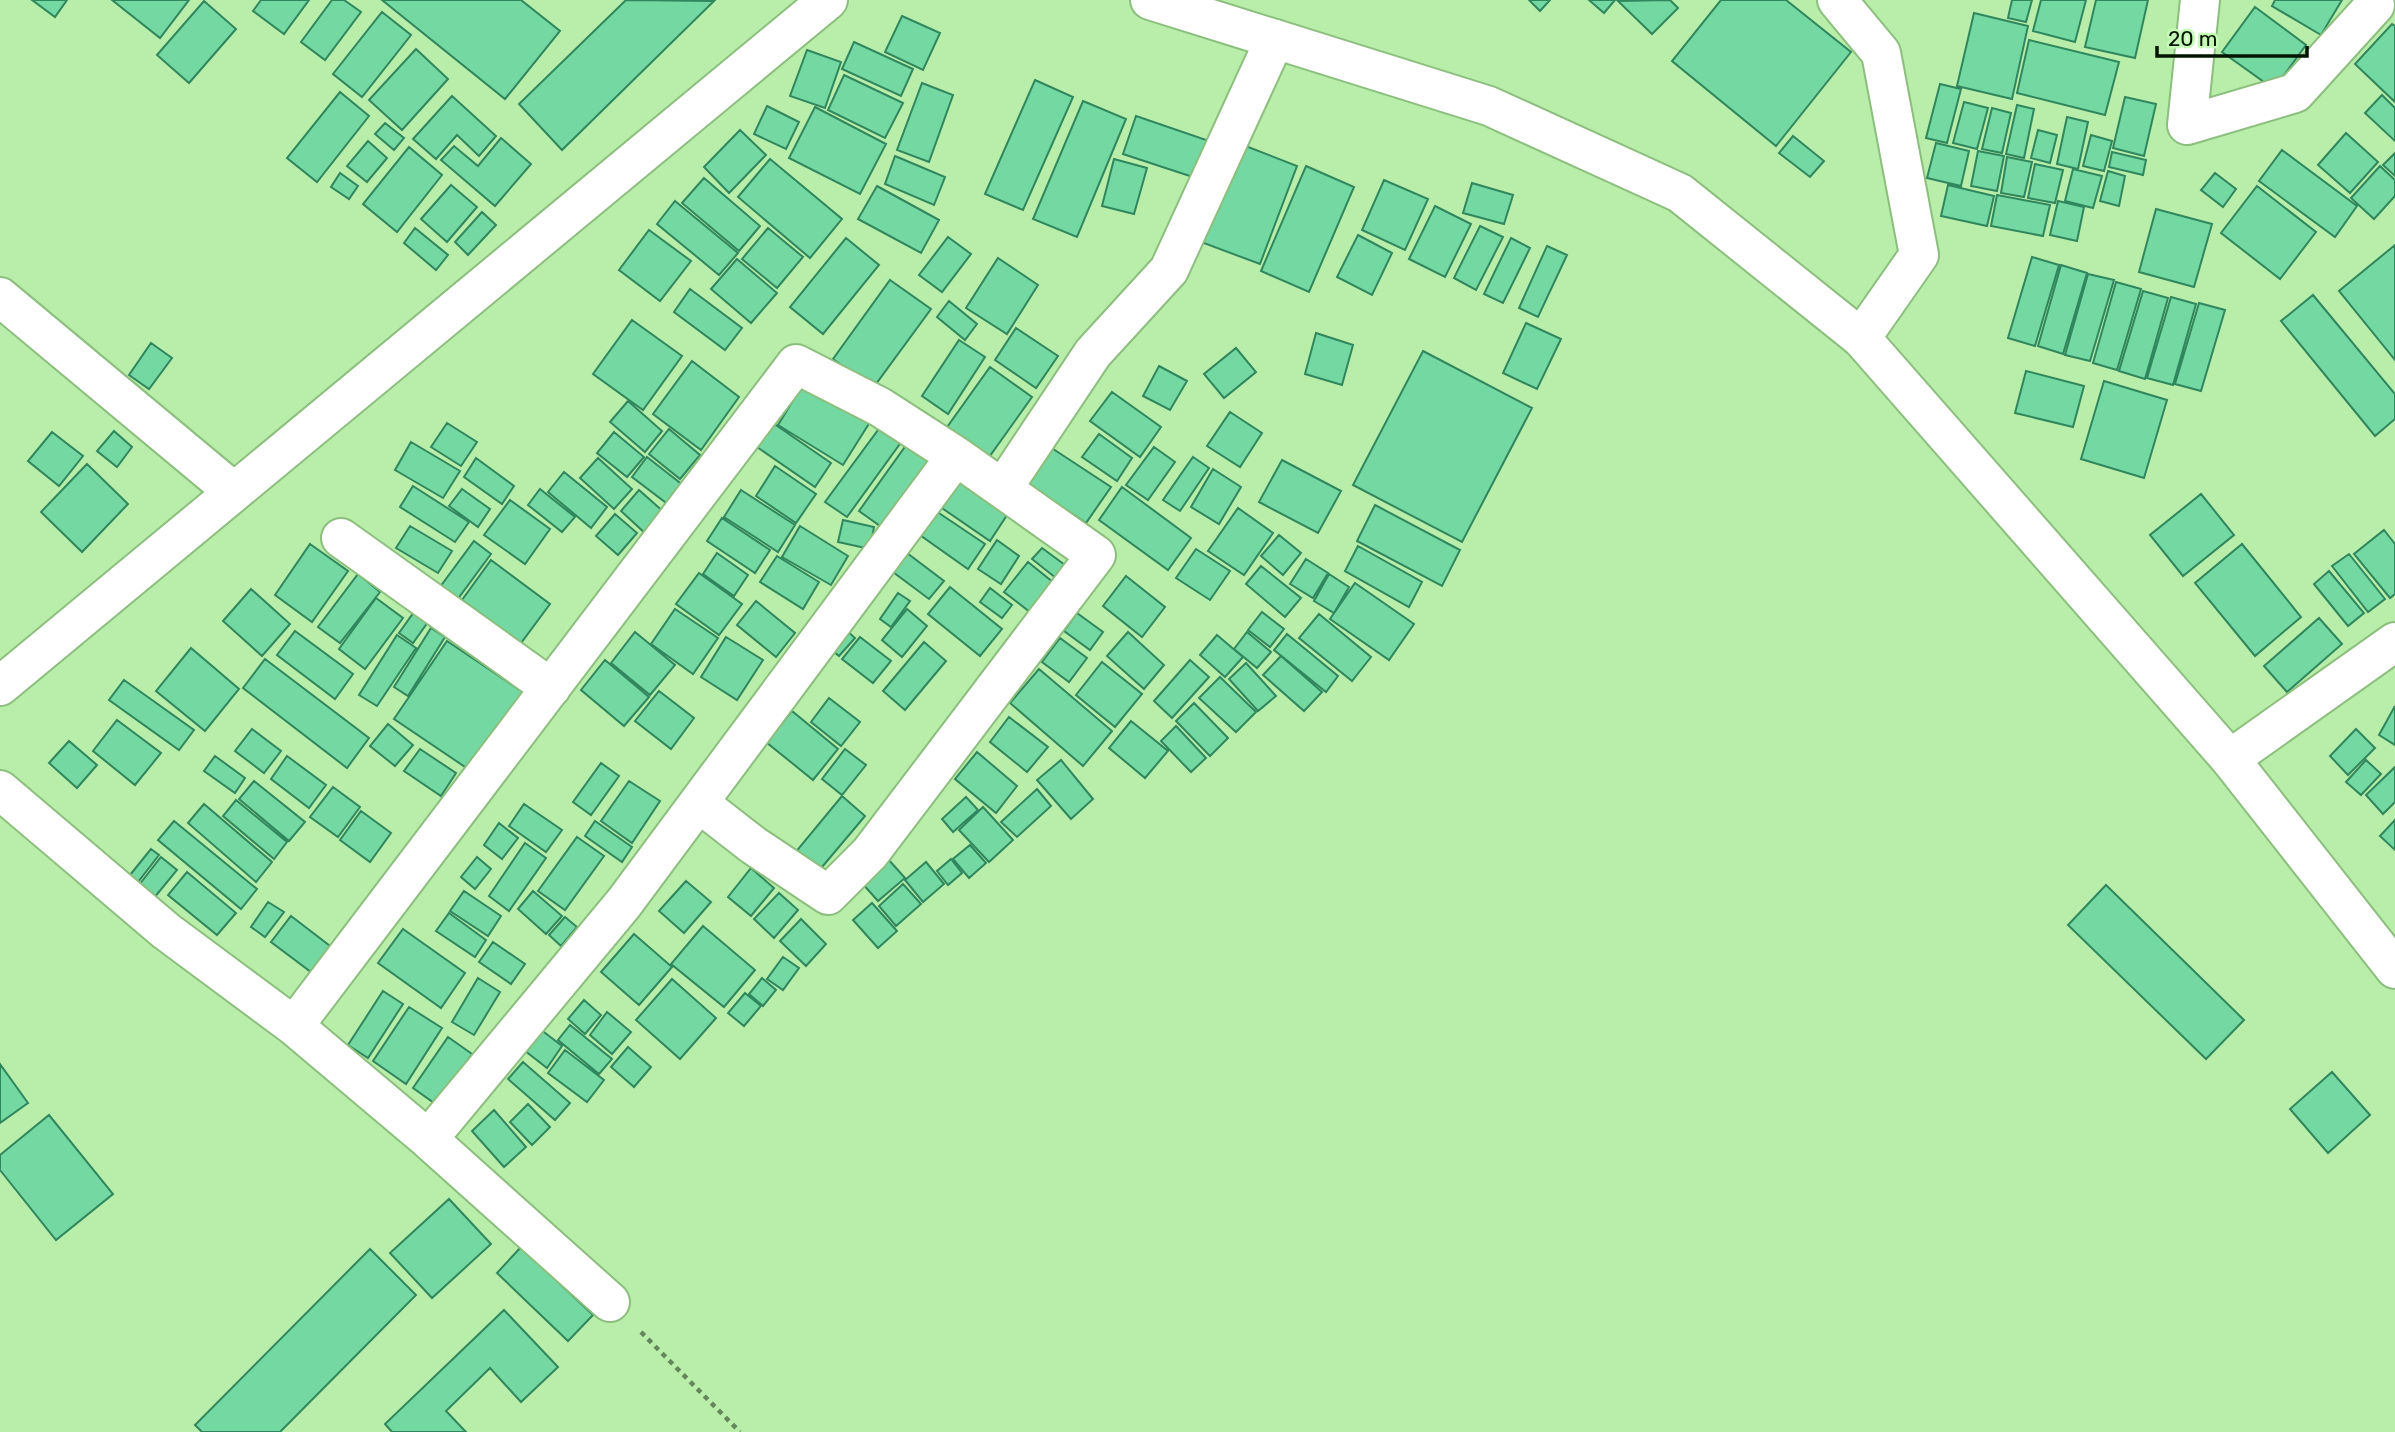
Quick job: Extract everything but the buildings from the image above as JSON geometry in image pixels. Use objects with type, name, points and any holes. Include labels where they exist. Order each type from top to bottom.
[{"type":"street","points":[[0,686],[828,0]]},
{"type":"street","points":[[1150,0],[1489,106],[1681,193],[1861,338],[2230,759],[2395,969]]},
{"type":"street","points":[[1837,0],[1881,53],[1919,255],[1861,338]]},
{"type":"street","points":[[2200,0],[2187,125],[2295,93],[2375,5]]},
{"type":"street","points":[[1003,488],[1093,353],[1169,270],[1275,39]]},
{"type":"street","points":[[0,297],[234,492]]},
{"type":"street","points":[[294,1026],[796,364],[880,407],[1003,488],[1096,555],[870,853],[828,895],[753,845],[699,803]]},
{"type":"street","points":[[428,1139],[624,903],[956,456]]},
{"type":"street","points":[[341,538],[551,688]]},
{"type":"street","points":[[2230,759],[2395,642]]},
{"type":"street","points":[[0,790],[166,931],[294,1026],[428,1139],[610,1302]]},
{"type":"path","points":[[610,1302],[740,1432]]}]
